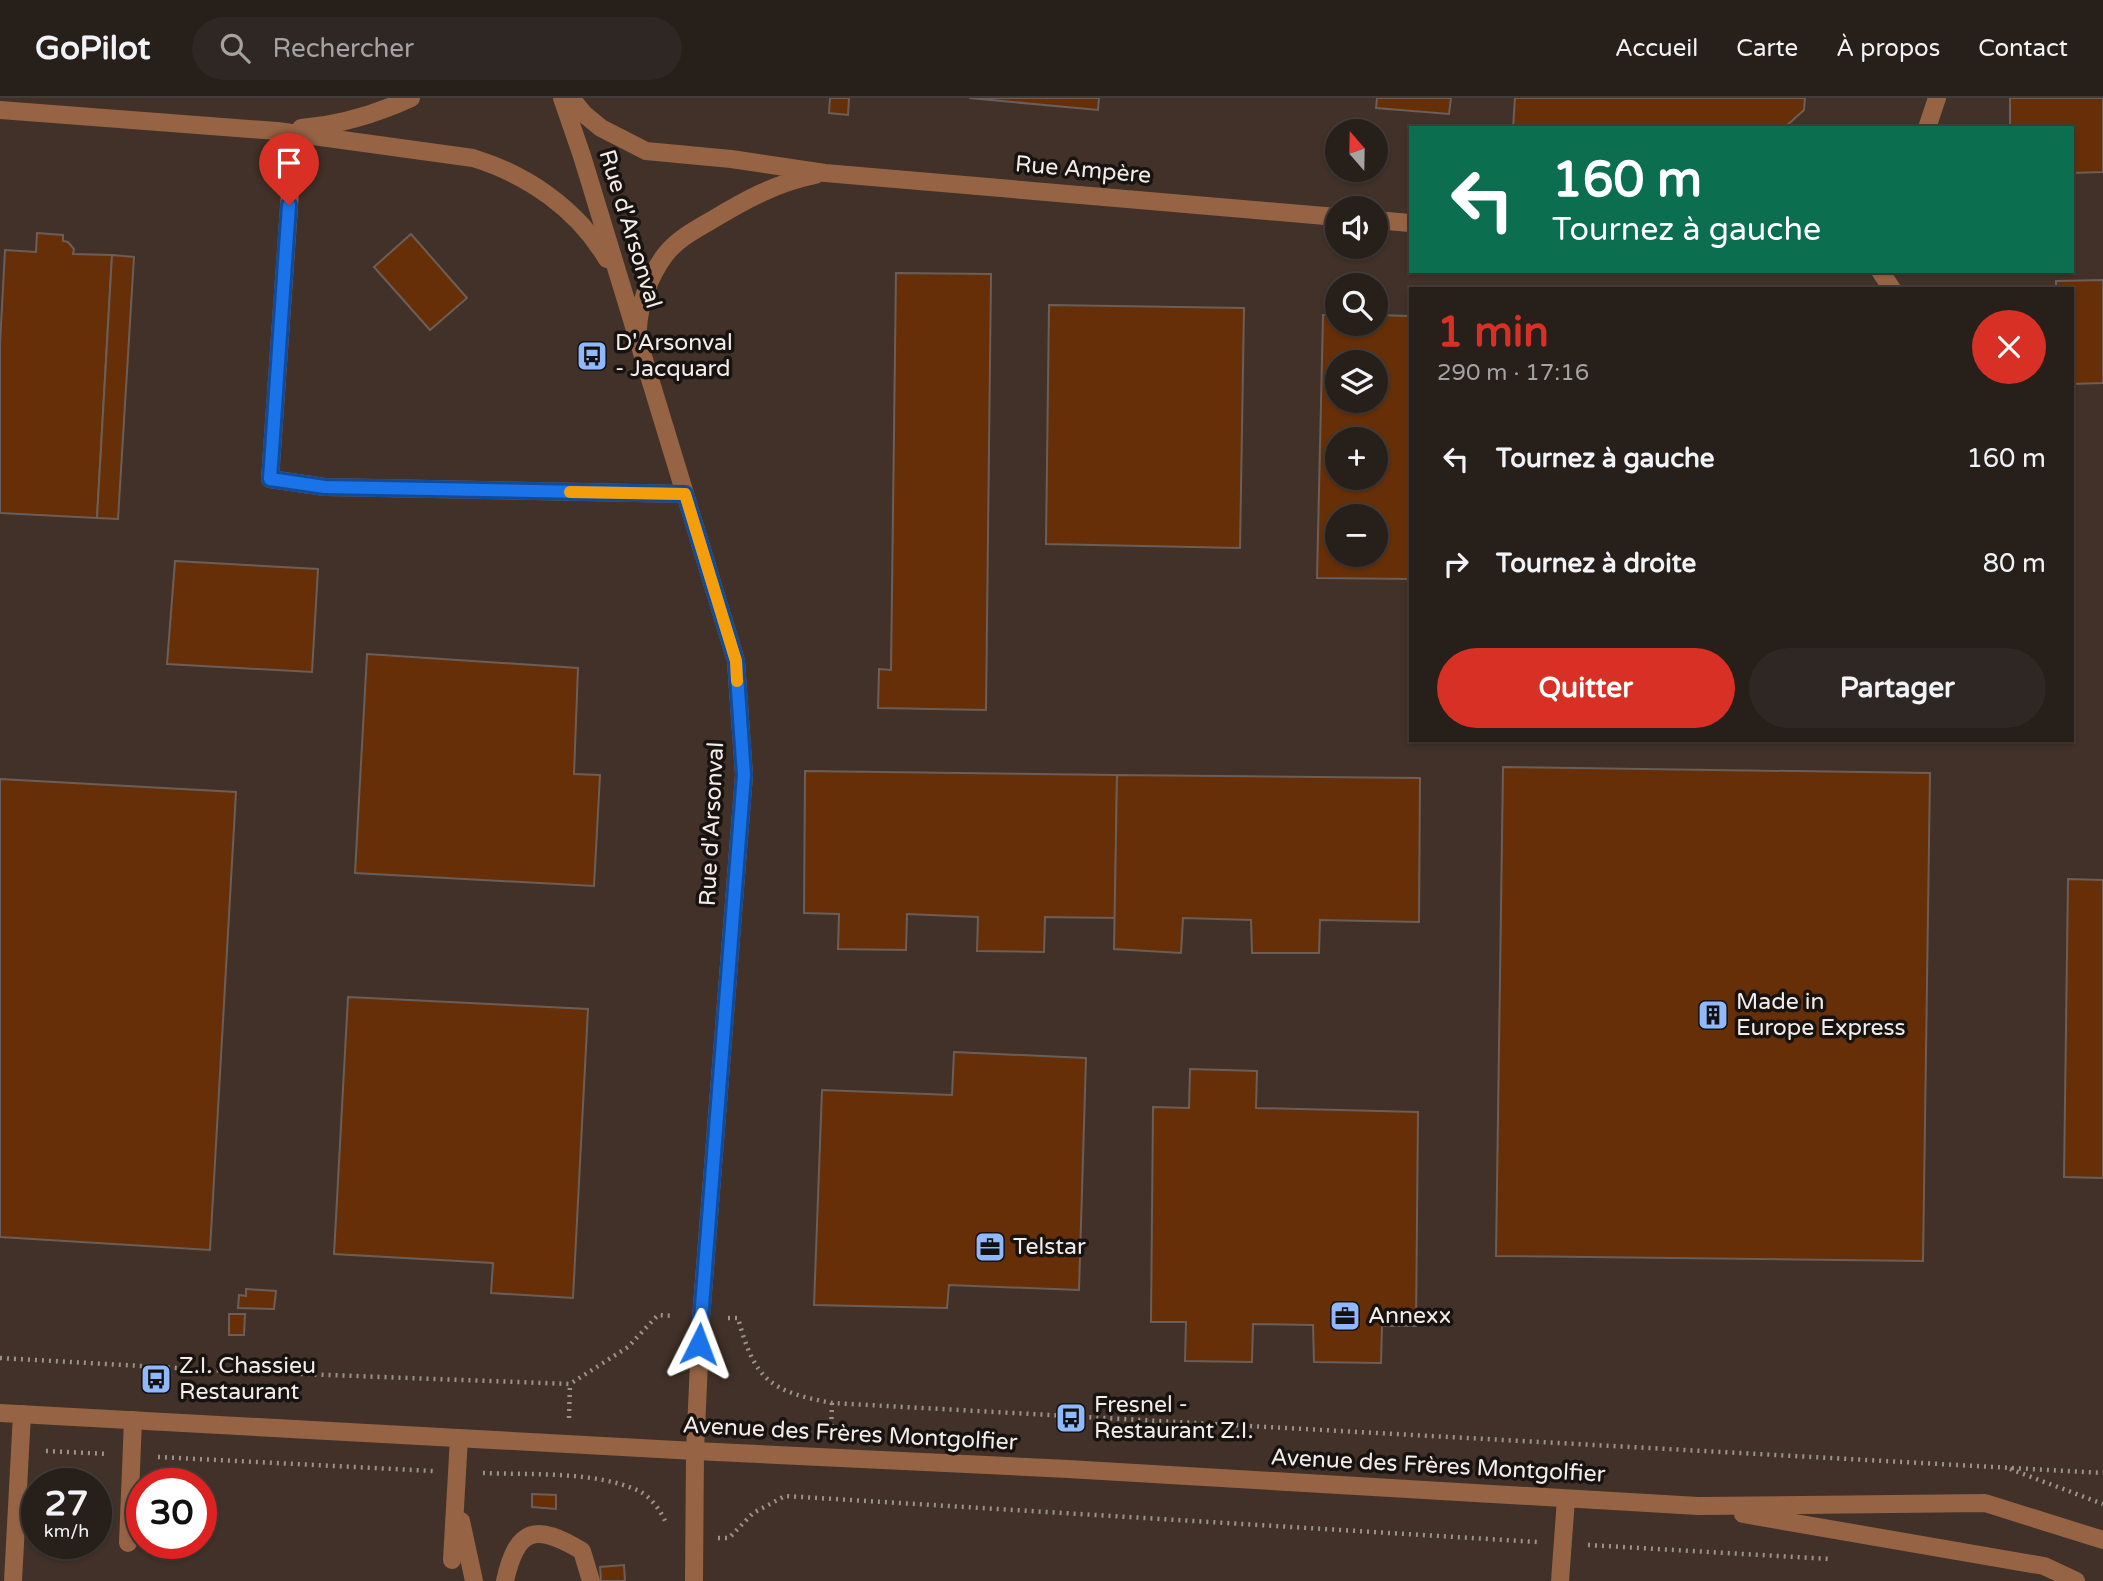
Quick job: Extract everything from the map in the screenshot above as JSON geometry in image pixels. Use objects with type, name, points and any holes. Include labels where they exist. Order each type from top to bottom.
[{"type":"street","points":[[277,131],[344,122],[380,112],[411,98]]},
{"type":"street","name":"Rue d'Arsonval","points":[[562,98],[736,661],[744,775],[701,1318],[695,1451],[694,1581]]},
{"type":"street","name":"Rue Ampère","points":[[570,98],[601,128],[646,150],[825,173],[1325,216]]},
{"type":"street","points":[[1928,126],[1937,98]]},
{"type":"street","points":[[0,110],[277,131],[473,158],[500,166],[536,187],[575,217],[600,247],[618,279]]},
{"type":"street","points":[[277,131],[291,178],[270,479],[325,487],[685,494]]},
{"type":"street","name":"Rue Ampère","points":[[638,338],[638,320],[646,293],[665,255],[680,239],[774,186],[825,173]]},
{"type":"street","points":[[1388,221],[1409,223]]},
{"type":"street","name":"Avenue des Frères Montgolfier","points":[[0,1413],[1068,1469],[1698,1506],[1985,1503],[2103,1540]]},
{"type":"street","points":[[13,1581],[22,1414]]},
{"type":"street","points":[[131,1468],[133,1420]]},
{"type":"street","points":[[452,1560],[459,1438]]},
{"type":"street","points":[[455,1497],[474,1581]]},
{"type":"street","points":[[1560,1581],[1566,1499]]},
{"type":"street","name":"Avenue des Frères Montgolfier","points":[[1698,1506],[2044,1566],[2076,1581]]},
{"type":"street","points":[[506,1581],[517,1545],[527,1536],[543,1534],[557,1537],[582,1551],[591,1581]]},
{"type":"path","points":[[0,1358],[570,1384],[628,1347],[658,1315],[738,1318],[748,1353],[767,1381],[798,1396],[832,1403],[2103,1473]]},
{"type":"path","points":[[20,1450],[601,1478],[641,1492],[661,1511],[671,1536],[695,1539],[729,1538],[753,1513],[785,1496],[1834,1559]]},
{"type":"path","points":[[2006,1468],[2103,1504]]},
{"type":"shaded area","points":[[0,98],[2103,98],[2103,1581],[0,1581]]},
{"type":"building","points":[[830,98],[849,98],[848,115],[829,113]]},
{"type":"building","points":[[969,98],[1099,98],[1098,110]]},
{"type":"building","points":[[1377,98],[1451,98],[1449,114],[1376,108]]},
{"type":"building","points":[[1515,98],[1805,98],[1804,110],[1786,126],[1513,126]]},
{"type":"building","points":[[2010,98],[2103,98],[2103,172],[2074,173],[2074,126],[2010,126]]},
{"type":"building","points":[[37,233],[63,235],[63,241],[68,242],[74,249],[73,254],[112,255],[97,518],[0,513],[0,344],[5,250],[36,252]]},
{"type":"building","points":[[411,234],[467,298],[430,330],[374,267]]},
{"type":"building","points":[[112,255],[134,257],[118,519],[97,518]]},
{"type":"building","points":[[896,273],[991,274],[986,710],[878,708],[879,669],[891,670]]},
{"type":"building","points":[[2103,280],[2103,383],[2074,384],[2074,287],[2056,287],[2056,281]]},
{"type":"building","points":[[1049,305],[1244,308],[1240,548],[1046,544]]},
{"type":"building","points":[[1323,315],[1325,336],[1388,336],[1388,315],[1409,316],[1409,579],[1317,578]]},
{"type":"building","points":[[175,561],[318,569],[312,672],[167,664]]},
{"type":"building","points":[[367,654],[578,668],[574,774],[600,775],[594,886],[355,873]]},
{"type":"building","name":"Made in Europe Express","points":[[1503,767],[1930,773],[1923,1261],[1496,1256]]},
{"type":"building","points":[[805,771],[1117,775],[1115,918],[1045,917],[1044,952],[977,951],[978,917],[907,914],[906,950],[838,949],[839,914],[804,913]]},
{"type":"building","points":[[1117,775],[1420,778],[1419,922],[1320,920],[1319,953],[1252,953],[1251,920],[1183,918],[1181,953],[1114,949]]},
{"type":"building","points":[[0,779],[236,792],[210,1250],[0,1237]]},
{"type":"building","points":[[2068,879],[2103,880],[2103,1178],[2064,1177]]},
{"type":"building","points":[[348,997],[588,1009],[573,1298],[491,1293],[493,1263],[334,1254]]},
{"type":"building","points":[[954,1052],[1086,1058],[1079,1290],[949,1285],[947,1308],[814,1305],[822,1090],[952,1095]]},
{"type":"building","points":[[1190,1069],[1257,1071],[1256,1108],[1418,1112],[1416,1326],[1382,1326],[1381,1363],[1314,1362],[1313,1325],[1253,1324],[1252,1362],[1185,1361],[1186,1322],[1151,1322],[1153,1107],[1189,1108]]},
{"type":"building","points":[[246,1289],[276,1291],[274,1309],[238,1308],[239,1295],[246,1296]]},
{"type":"building","points":[[229,1314],[245,1314],[244,1335],[229,1335]]},
{"type":"building","points":[[532,1494],[556,1495],[556,1509],[532,1507]]},
{"type":"building","points":[[624,1565],[625,1581],[601,1581],[600,1567]]},
{"type":"slow traffic","points":[[570,492],[685,494],[736,661],[737,681]]},
{"type":"place","name":"D'Arsonval - Jacquard","points":[[592,356]]},
{"type":"place","name":"Made in Europe Express","points":[[1713,1015]]},
{"type":"place","name":"Telstar","points":[[990,1247]]},
{"type":"place","name":"Annexx","points":[[1345,1316]]},
{"type":"place","name":"Z.I. Chassieu Restaurant","points":[[156,1379]]},
{"type":"place","name":"Fresnel - Restaurant Z.I.","points":[[1071,1418]]},
{"type":"route","points":[[289,205],[270,479],[325,487],[685,494],[736,661],[744,775],[699,1344]]}]
